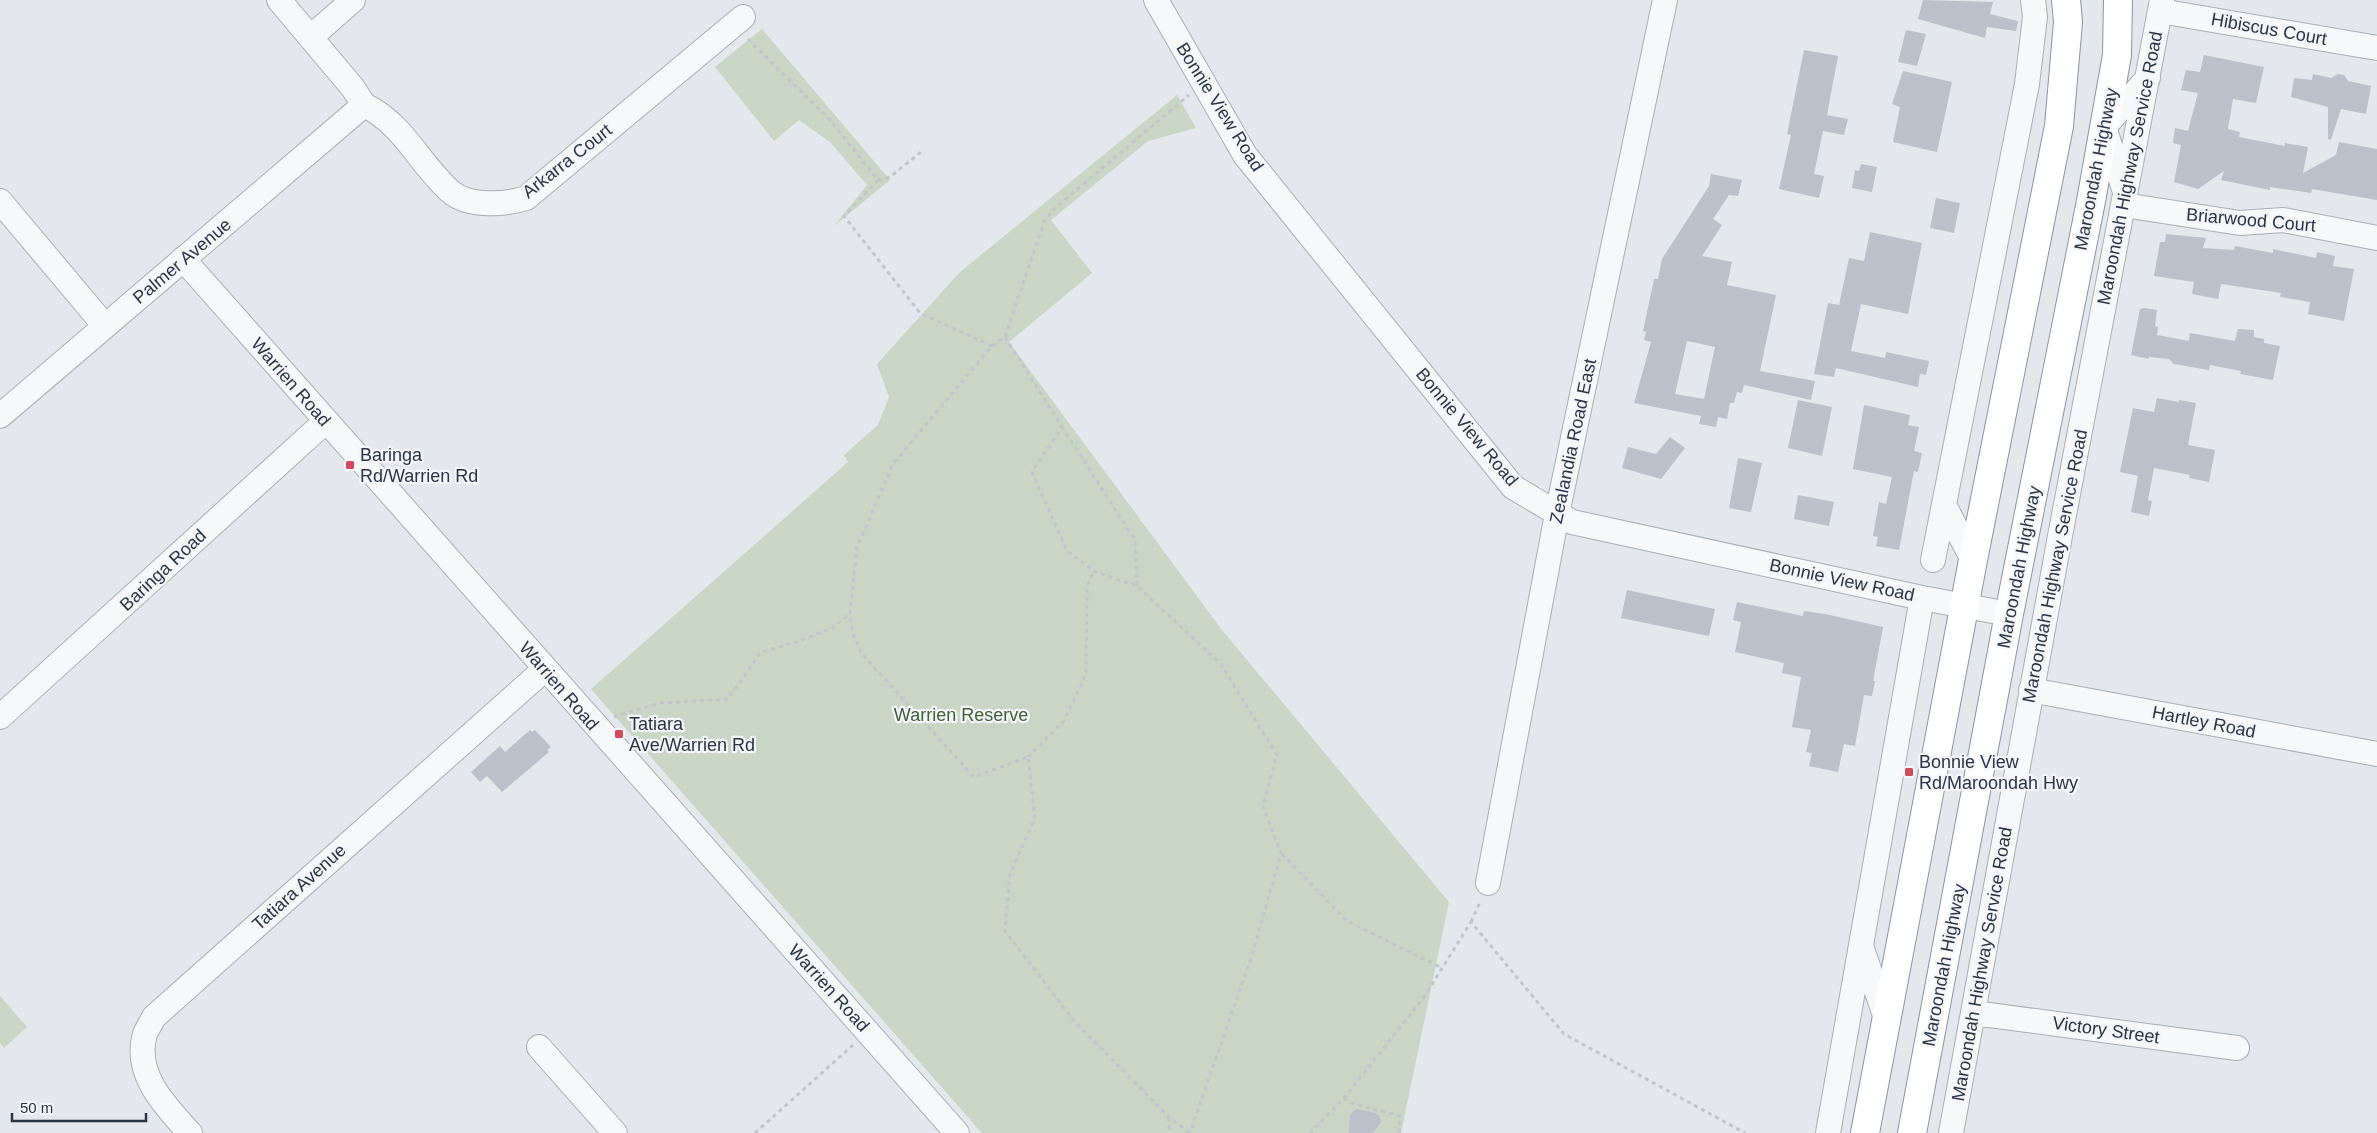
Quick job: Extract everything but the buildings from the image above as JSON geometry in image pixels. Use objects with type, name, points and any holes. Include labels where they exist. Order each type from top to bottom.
[{"type":"highway","points":[[1865,1133],[1973,560],[2059,126],[2066,61],[2068,22],[2066,0]]},
{"type":"highway","name":"Maroondah Highway","points":[[1912,1133],[2009,614],[2104,127],[2117,54],[2118,0]]},
{"type":"street","points":[[279,0],[353,88],[364,105]]},
{"type":"street","points":[[310,37],[353,0]]},
{"type":"street","name":"Bonnie View Road","points":[[1156,0],[1245,155],[1513,486],[1572,522],[1922,598],[2009,614]]},
{"type":"street","name":"Zealandia Road East","points":[[1488,883],[1557,514],[1665,0]]},
{"type":"street","points":[[2034,0],[2066,61]]},
{"type":"street","points":[[1933,560],[2027,84],[2035,17],[2034,0]]},
{"type":"street","name":"Hibiscus Court","points":[[2162,5],[2377,48]]},
{"type":"street","name":"Maroondah Highway Service Road","points":[[1951,1133],[2031,690],[2162,5]]},
{"type":"street","name":"Arkarra Court","points":[[364,105],[389,120],[452,193],[473,201],[496,204],[511,203],[526,198],[743,17]]},
{"type":"street","points":[[2125,201],[2104,127],[2148,78]]},
{"type":"street","name":"Palmer Avenue","points":[[0,416],[364,105]]},
{"type":"street","points":[[0,201],[105,326]]},
{"type":"street","name":"Briarwood Court","points":[[2125,201],[2240,223],[2283,220],[2377,238]]},
{"type":"street","name":"Warrien Road","points":[[183,259],[957,1133]]},
{"type":"street","name":"Baringa Road","points":[[0,717],[326,421]]},
{"type":"street","points":[[1944,505],[1973,560]]},
{"type":"street","points":[[1828,1133],[1922,598]]},
{"type":"street","name":"Tatiara Avenue","points":[[190,1133],[164,1105],[149,1082],[142,1058],[145,1035],[154,1017],[545,669]]},
{"type":"street","name":"Hartley Road","points":[[2031,690],[2377,754]]},
{"type":"street","points":[[1862,948],[1886,1018]]},
{"type":"street","name":"Victory Street","points":[[1974,1013],[2238,1048]]},
{"type":"street","points":[[539,1047],[615,1133]]},
{"type":"path","points":[[718,38],[731,51],[747,37],[831,121],[878,180]]},
{"type":"path","points":[[1094,571],[1087,586],[1086,674],[1064,721],[1028,758],[974,777],[862,654],[853,634],[850,614],[857,547],[893,464],[992,346],[1005,337],[1044,222],[1055,208],[1203,83]]},
{"type":"path","points":[[920,152],[890,177],[878,180],[844,216],[920,313],[992,346]]},
{"type":"path","points":[[1005,337],[1135,540],[1137,586]]},
{"type":"path","points":[[1062,427],[1032,472],[1066,551],[1094,571],[1137,586],[1220,663],[1277,755],[1263,806],[1281,854],[1347,921],[1442,968]]},
{"type":"path","points":[[593,723],[659,703],[728,699],[761,652],[802,640],[834,627],[850,614]]},
{"type":"path","points":[[1028,758],[1035,818],[1010,874],[1005,931],[1075,1022],[1168,1116],[1190,1133],[1252,955],[1281,854]]},
{"type":"path","points":[[1310,1133],[1344,1098],[1424,997],[1471,922],[1564,1034],[1745,1133]]},
{"type":"path","points":[[755,1133],[868,1032]]},
{"type":"path","points":[[1344,1098],[1351,1103],[1400,1116],[1399,1133]]},
{"type":"path","points":[[1168,1116],[1170,1133]]},
{"type":"green space","points":[[762,29],[890,180],[834,226],[867,185],[831,143],[799,120],[774,141],[715,67]]},
{"type":"green space","name":"Warrien Reserve","points":[[1177,95],[1196,128],[1148,141],[1051,220],[1092,273],[1009,342],[1222,630],[1449,902],[1401,1133],[982,1133],[591,689],[848,462],[844,455],[878,425],[889,397],[877,364],[960,272]]},
{"type":"green space","points":[[0,996],[27,1027],[4,1048],[0,1043]]},
{"type":"place","name":"Baringa Rd/Warrien Rd","points":[[350,465]]},
{"type":"place","name":"Tatiara Ave/Warrien Rd","points":[[619,734]]},
{"type":"place","name":"Bonnie View Rd/Maroondah Hwy","points":[[1909,772]]}]
